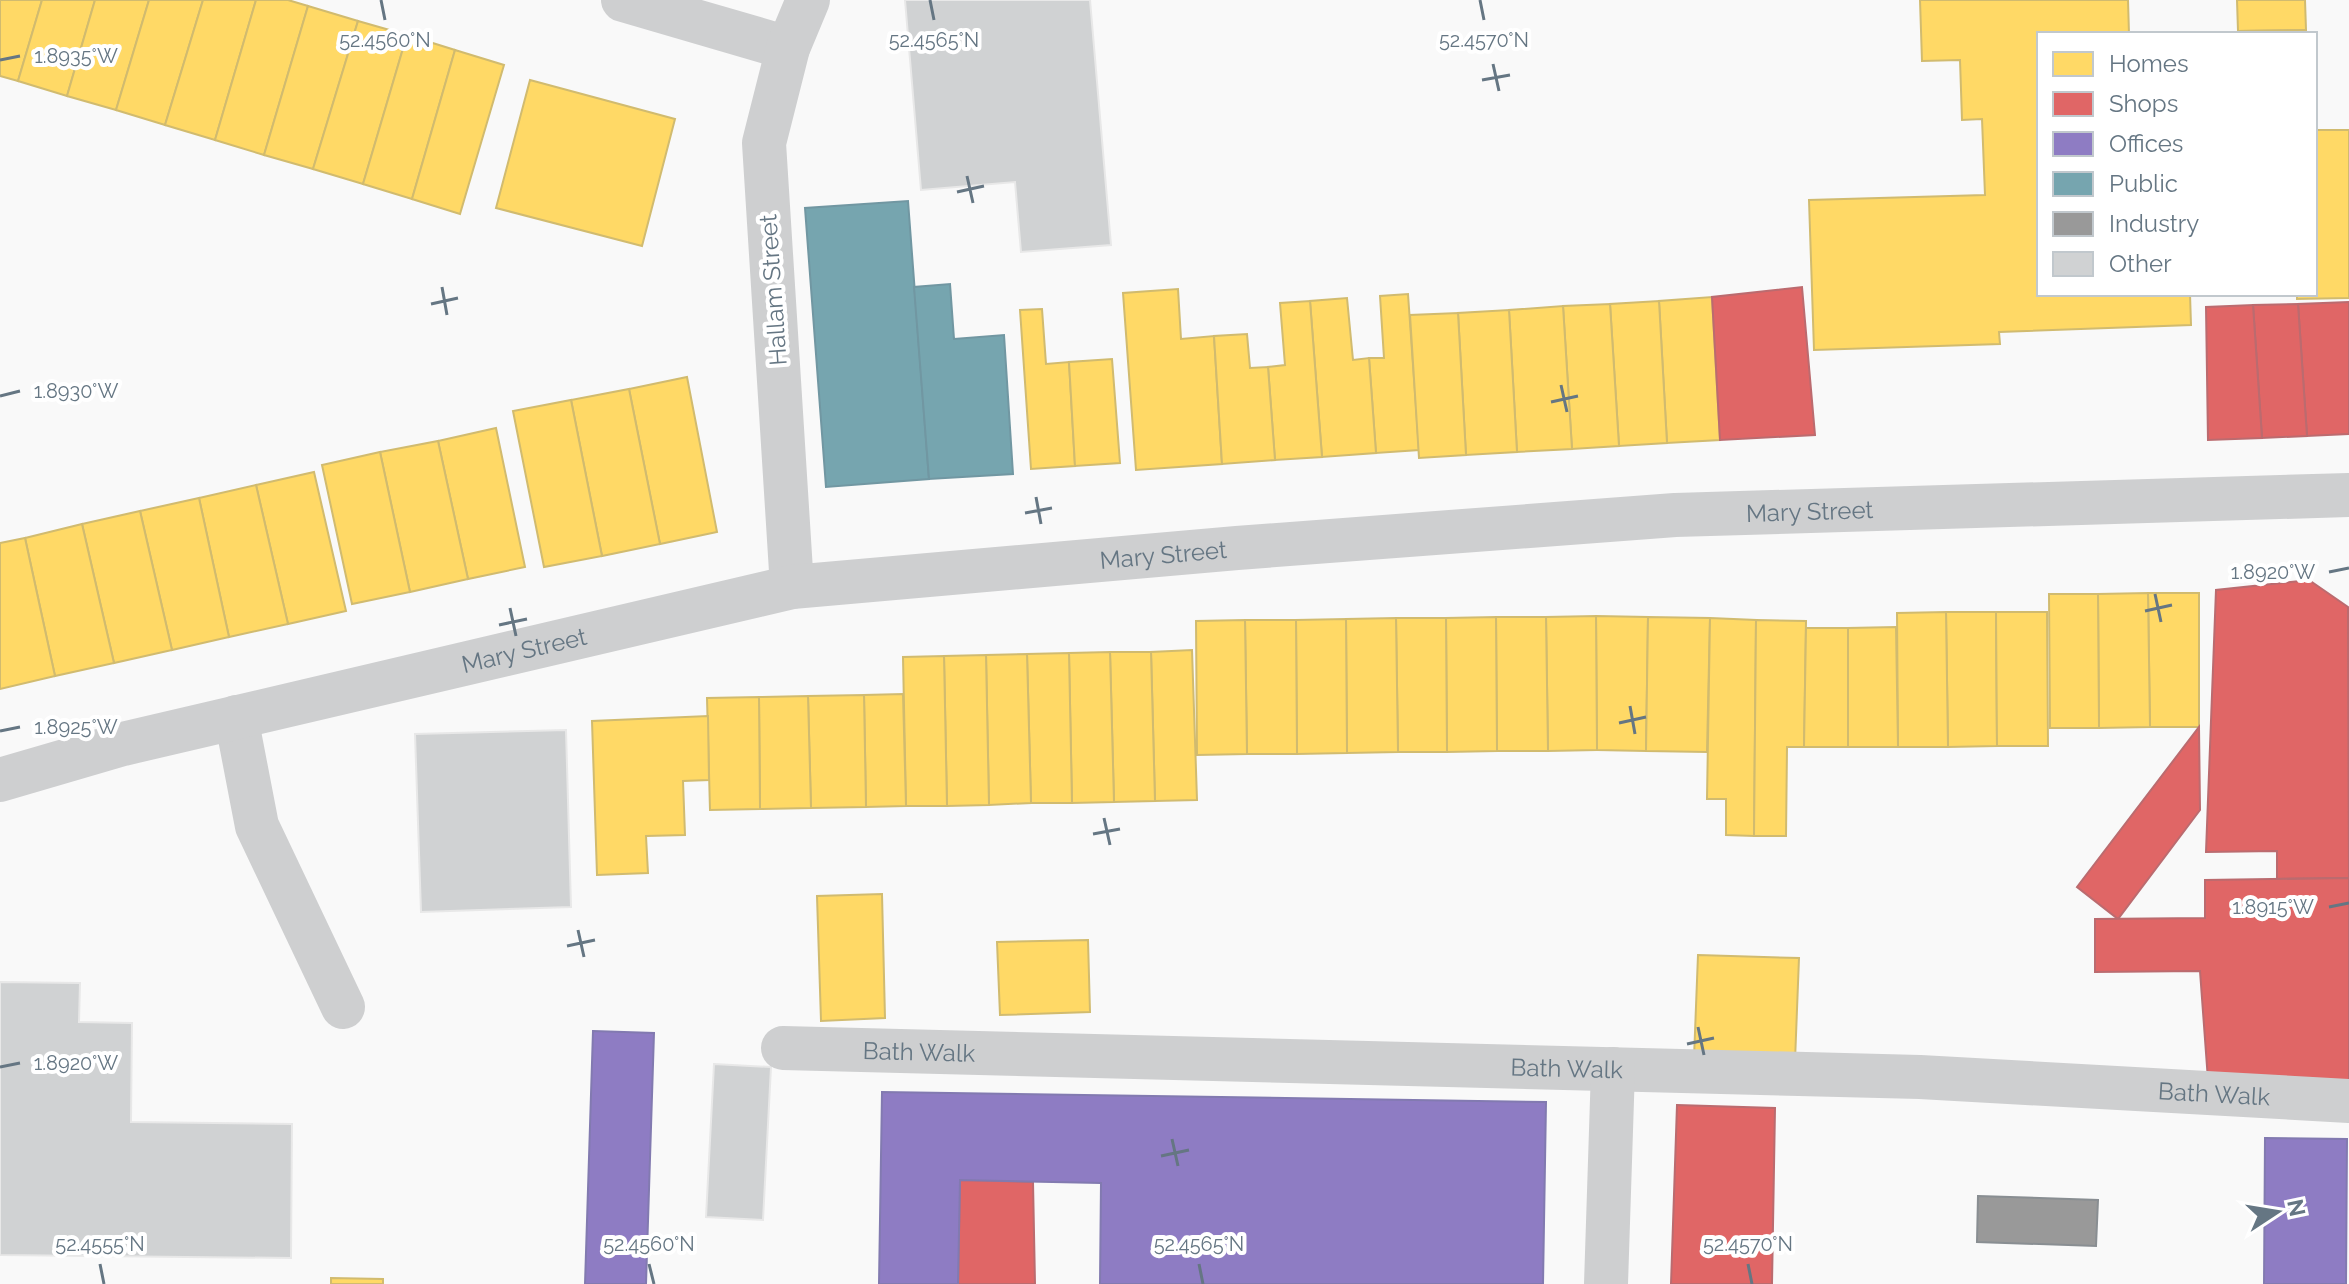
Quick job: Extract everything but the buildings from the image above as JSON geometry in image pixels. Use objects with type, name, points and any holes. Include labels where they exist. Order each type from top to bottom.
[{"type":"street","points":[[623,0],[788,48]]},
{"type":"street","name":"Hallam Street","points":[[792,587],[764,143],[788,48],[808,0]]},
{"type":"street","name":"Mary Street","points":[[0,780],[123,744],[792,587],[1237,548],[1675,515],[2349,495]]},
{"type":"street","points":[[236,717],[257,826],[343,1007]]},
{"type":"street","name":"Bath Walk","points":[[783,1048],[1920,1077],[2349,1101]]},
{"type":"street","points":[[1606,1284],[1613,1069]]}]
